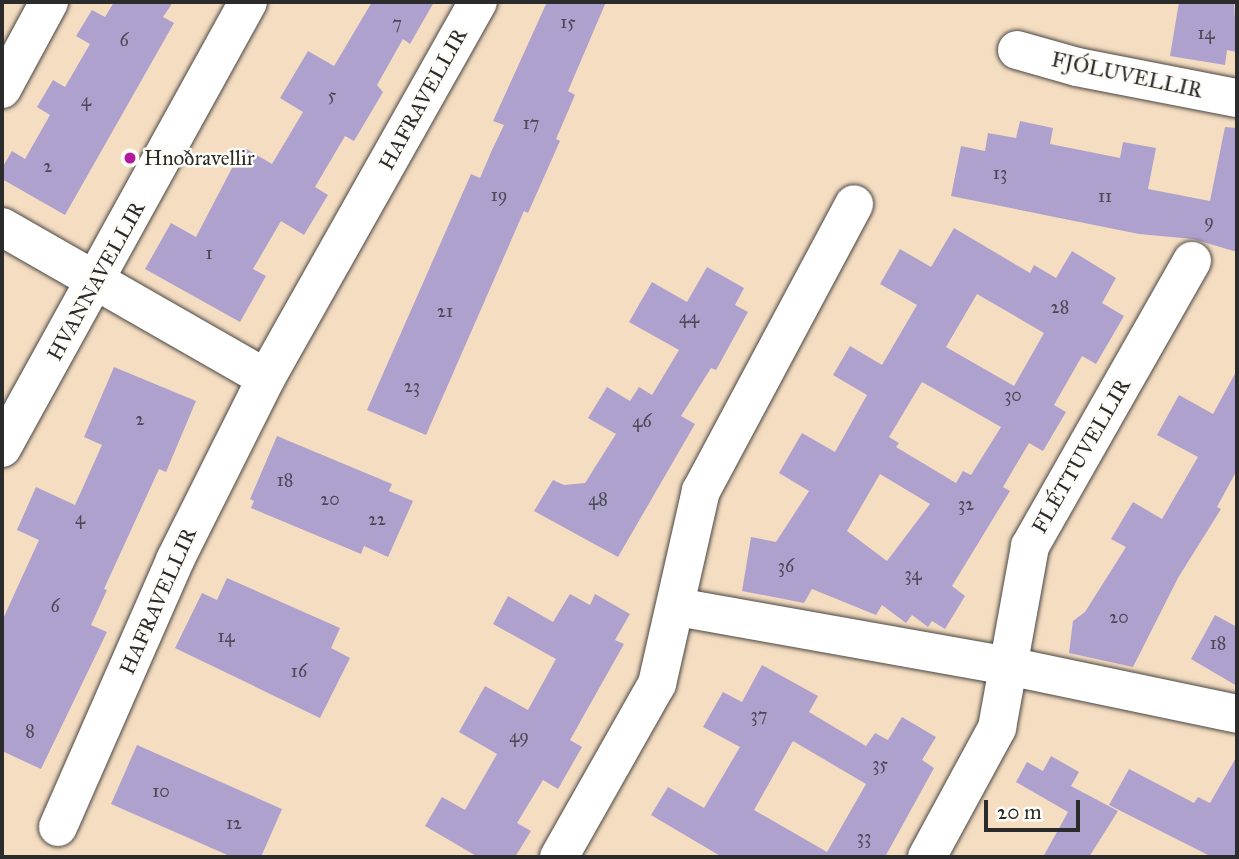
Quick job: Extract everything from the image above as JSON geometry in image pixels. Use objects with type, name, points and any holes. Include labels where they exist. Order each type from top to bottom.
[{"type":"street","points":[[2,89],[50,2]]},
{"type":"street","name":"HVANNAVELLIR","points":[[2,448],[248,2]]},
{"type":"street","name":"HAFRAVELLIR","points":[[58,827],[175,561],[265,378],[478,2]]},
{"type":"street","name":"FJÓLUVELLIR","points":[[1017,50],[1077,67],[1237,98]]},
{"type":"street","points":[[559,857],[657,684],[677,607],[677,585],[701,491],[854,204]]},
{"type":"street","points":[[2,227],[265,378]]},
{"type":"street","name":"FLÉTTUVELLIR","points":[[927,857],[997,728],[1030,546],[1192,261]]},
{"type":"street","points":[[677,607],[1009,666],[1237,714]]},
{"type":"building","points":[[114,2],[173,2],[163,17],[174,23],[65,215],[2,179],[2,168],[12,151],[25,159],[50,115],[37,107],[53,80],[65,87],[90,44],[76,36],[92,10],[105,17]]},
{"type":"building","points":[[372,2],[434,2],[410,44],[403,39],[377,85],[383,92],[354,141],[345,136],[315,187],[328,195],[304,235],[281,221],[253,269],[266,276],[240,322],[145,269],[171,223],[196,237],[243,147],[272,164],[303,112],[280,98],[308,51],[334,66]]},
{"type":"building","points":[[547,2],[606,2],[568,91],[575,95],[556,139],[560,141],[528,213],[524,211],[426,435],[367,410],[471,174],[480,178],[504,125],[493,121]]},
{"type":"building","points":[[1179,2],[1234,2],[1237,52],[1227,50],[1225,65],[1170,56]]},
{"type":"building","points":[[1020,121],[1053,128],[1050,144],[1120,158],[1123,142],[1156,148],[1148,189],[1210,201],[1225,127],[1237,128],[1237,252],[1193,239],[1139,234],[951,196],[961,146],[985,151],[988,133],[1016,138]]},
{"type":"building","points":[[954,228],[1030,273],[1034,265],[1056,278],[1072,251],[1116,278],[1102,303],[1124,316],[1096,364],[1082,356],[1054,405],[1066,412],[1043,451],[1029,443],[1003,487],[1010,491],[952,586],[965,596],[945,629],[932,621],[928,627],[912,615],[906,623],[882,605],[876,615],[812,589],[804,603],[742,591],[751,537],[776,542],[809,491],[779,473],[802,433],[835,452],[867,395],[833,375],[850,346],[882,365],[917,305],[880,284],[900,249],[931,267]],"holes":[[[977,294],[1044,333],[1014,386],[946,347]],[[922,382],[1001,427],[971,475],[963,471],[956,483],[896,447],[899,443],[889,437]],[[880,474],[930,504],[887,561],[847,531]]]},
{"type":"building","points":[[707,267],[744,288],[735,305],[748,312],[716,370],[711,368],[681,416],[695,424],[618,557],[534,511],[553,480],[564,485],[585,483],[616,434],[588,418],[607,387],[630,401],[639,387],[652,395],[679,350],[629,322],[652,282],[687,302]]},
{"type":"building","points":[[114,367],[196,401],[166,472],[159,469],[104,589],[107,590],[91,625],[107,632],[41,769],[2,751],[2,621],[39,540],[17,530],[36,487],[75,505],[102,445],[84,437]]},
{"type":"building","points":[[1237,370],[1237,470],[1217,507],[1221,509],[1178,578],[1133,667],[1069,653],[1073,621],[1085,612],[1126,547],[1111,539],[1133,502],[1162,519],[1198,457],[1157,435],[1179,395],[1213,414]]},
{"type":"building","points":[[277,436],[392,484],[389,491],[413,501],[388,557],[364,546],[361,554],[251,508],[254,501],[250,499]]},
{"type":"building","points":[[227,578],[340,628],[331,648],[350,658],[320,718],[175,648],[202,593],[217,600]]},
{"type":"building","points":[[570,594],[590,605],[595,594],[630,614],[615,640],[624,644],[570,740],[582,747],[558,789],[543,780],[517,823],[531,831],[515,857],[478,857],[425,826],[442,797],[465,810],[497,754],[459,732],[485,686],[528,710],[556,659],[493,624],[508,596],[553,622]]},
{"type":"building","points":[[1215,615],[1237,627],[1237,686],[1191,659]]},
{"type":"building","points":[[762,665],[818,696],[809,712],[866,746],[875,733],[888,740],[902,717],[936,737],[922,760],[934,768],[885,857],[722,857],[651,815],[668,787],[704,808],[740,747],[703,727],[723,692],[742,702]],"holes":[[[793,741],[866,784],[827,852],[754,810]]]},
{"type":"building","points":[[137,745],[282,809],[261,857],[232,857],[111,804]]},
{"type":"building","points":[[1051,756],[1079,772],[1071,786],[1118,811],[1089,857],[1043,857],[1068,812],[1016,782],[1027,762],[1043,771]]},
{"type":"building","points":[[1237,756],[1237,857],[1212,857],[1109,805],[1129,769],[1194,803],[1198,797],[1210,803]]},
{"type":"place","name":"Hnoðravellir","points":[[130,158]]}]
